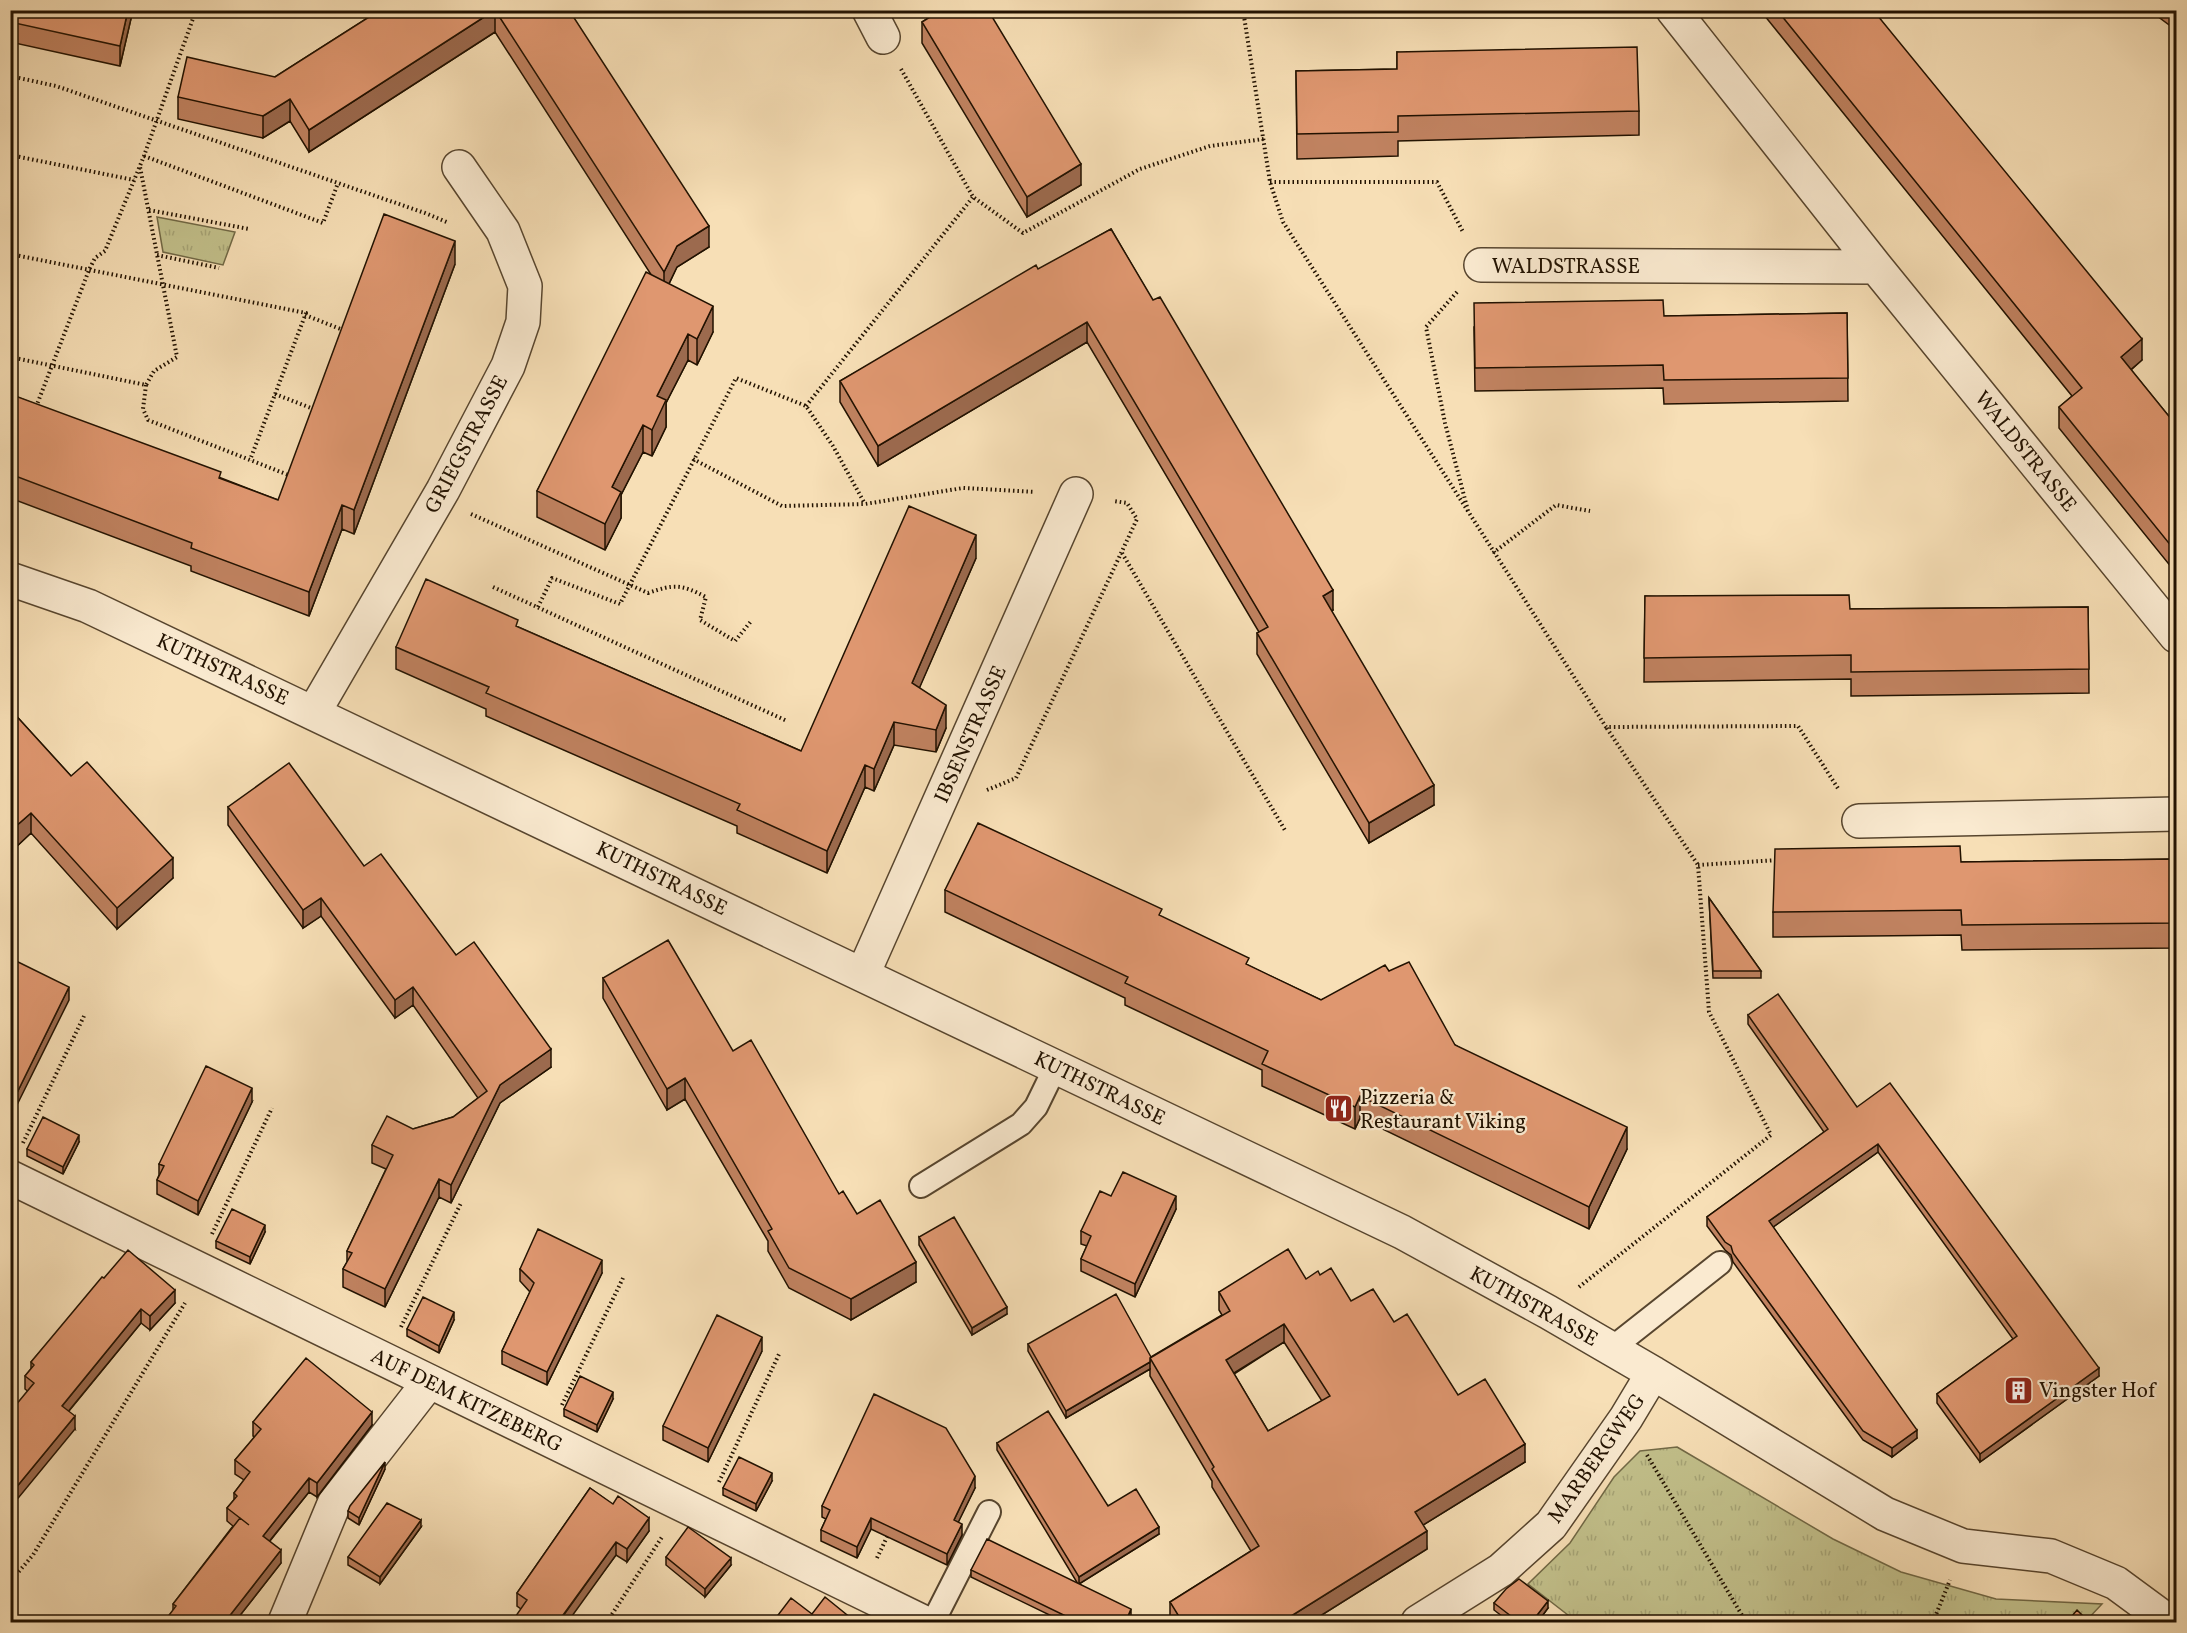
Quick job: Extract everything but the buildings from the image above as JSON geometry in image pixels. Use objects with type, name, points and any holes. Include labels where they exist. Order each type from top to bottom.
[{"type":"street","name":"WALDSTRASSE","points":[[1673,10],[1876,267],[2176,636]]},
{"type":"street","name":"GRIEGSTRASSE","points":[[314,712],[438,500],[508,366],[523,322],[525,286],[503,231],[459,167]]},
{"type":"street","name":"WALDSTRASSE","points":[[1481,265],[1876,267]]},
{"type":"street","name":"IBSENSTRASSE","points":[[863,974],[1076,494]]},
{"type":"street","name":"KUTHSTRASSE","points":[[10,579],[88,606],[314,712],[1402,1232],[1653,1373],[1885,1514],[1964,1546],[2051,1556],[2116,1583],[2169,1623]]},
{"type":"street","points":[[1859,821],[2176,814]]},
{"type":"street","name":"AUF DEM KITZEBERG","points":[[15,1162],[200,1270],[862,1591],[923,1623]]},
{"type":"street","name":"MARBERGWEG","points":[[1418,1623],[1501,1570],[1551,1525],[1626,1418],[1653,1373]]},
{"type":"street","points":[[285,1623],[334,1504],[429,1382]]},
{"type":"lane","points":[[921,1186],[1021,1124],[1036,1107],[1056,1066]]},
{"type":"lane","points":[[1611,1349],[1720,1263]]},
{"type":"lane","points":[[933,1623],[989,1512]]},
{"type":"path","points":[[33,415],[89,270],[95,258],[105,251],[140,166],[196,10]]},
{"type":"path","points":[[1243,10],[1270,182],[1283,222],[1493,553],[1698,865],[1710,1012],[1772,1135],[1548,1312]]},
{"type":"path","points":[[876,24],[972,197],[1023,233],[1140,169],[1210,146],[1264,139]]},
{"type":"path","points":[[10,76],[56,86],[425,213],[457,227]]},
{"type":"path","points":[[10,155],[134,180]]},
{"type":"path","points":[[144,156],[323,223],[338,183]]},
{"type":"path","points":[[140,166],[177,357],[154,371],[146,385],[143,409],[148,420],[295,478]]},
{"type":"path","name":"WALDSTRASSE","points":[[1270,182],[1437,182],[1481,265]]},
{"type":"path","points":[[806,406],[972,197]]},
{"type":"path","points":[[148,210],[249,229]]},
{"type":"path","points":[[10,255],[306,313],[305,315],[349,333]]},
{"type":"path","points":[[157,255],[219,268]]},
{"type":"path","points":[[1469,515],[1445,423],[1426,327],[1481,265]]},
{"type":"path","points":[[250,460],[305,315]]},
{"type":"path","points":[[10,357],[146,385]]},
{"type":"path","points":[[538,607],[552,578],[620,604],[736,378],[806,406],[833,446],[865,504]]},
{"type":"path","points":[[275,394],[319,412]]},
{"type":"path","points":[[693,459],[782,506],[865,504],[963,488],[1076,494],[1127,503],[1137,519],[1016,778],[936,810]]},
{"type":"path","points":[[438,500],[648,592],[665,587],[686,586],[706,597],[700,620],[735,641],[752,620]]},
{"type":"path","points":[[1493,553],[1556,505],[1590,511]]},
{"type":"path","points":[[1121,552],[1286,832]]},
{"type":"path","points":[[493,587],[788,721]]},
{"type":"path","points":[[1606,727],[1798,726],[1859,821]]},
{"type":"path","points":[[1698,865],[1779,860]]},
{"type":"path","points":[[15,1162],[84,1016]]},
{"type":"path","points":[[10,1582],[33,1555],[200,1270],[272,1108]]},
{"type":"path","points":[[385,1360],[461,1203]]},
{"type":"path","points":[[546,1439],[622,1278]]},
{"type":"path","points":[[607,1623],[693,1510],[780,1353]]},
{"type":"path","points":[[1626,1418],[1746,1623]]},
{"type":"path","points":[[862,1591],[890,1529]]},
{"type":"green space","points":[[157,217],[235,232],[223,265],[163,252]]},
{"type":"green space","points":[[1677,1447],[1833,1539],[1901,1572],[1996,1599],[2102,1604],[2085,1622],[1577,1622],[1528,1584],[1570,1543],[1614,1477],[1640,1451]]},
{"type":"place","name":"Pizzeria & Restaurant Viking","points":[[1339,1109]]},
{"type":"place","name":"Vingster Hof","points":[[2018,1390]]}]
